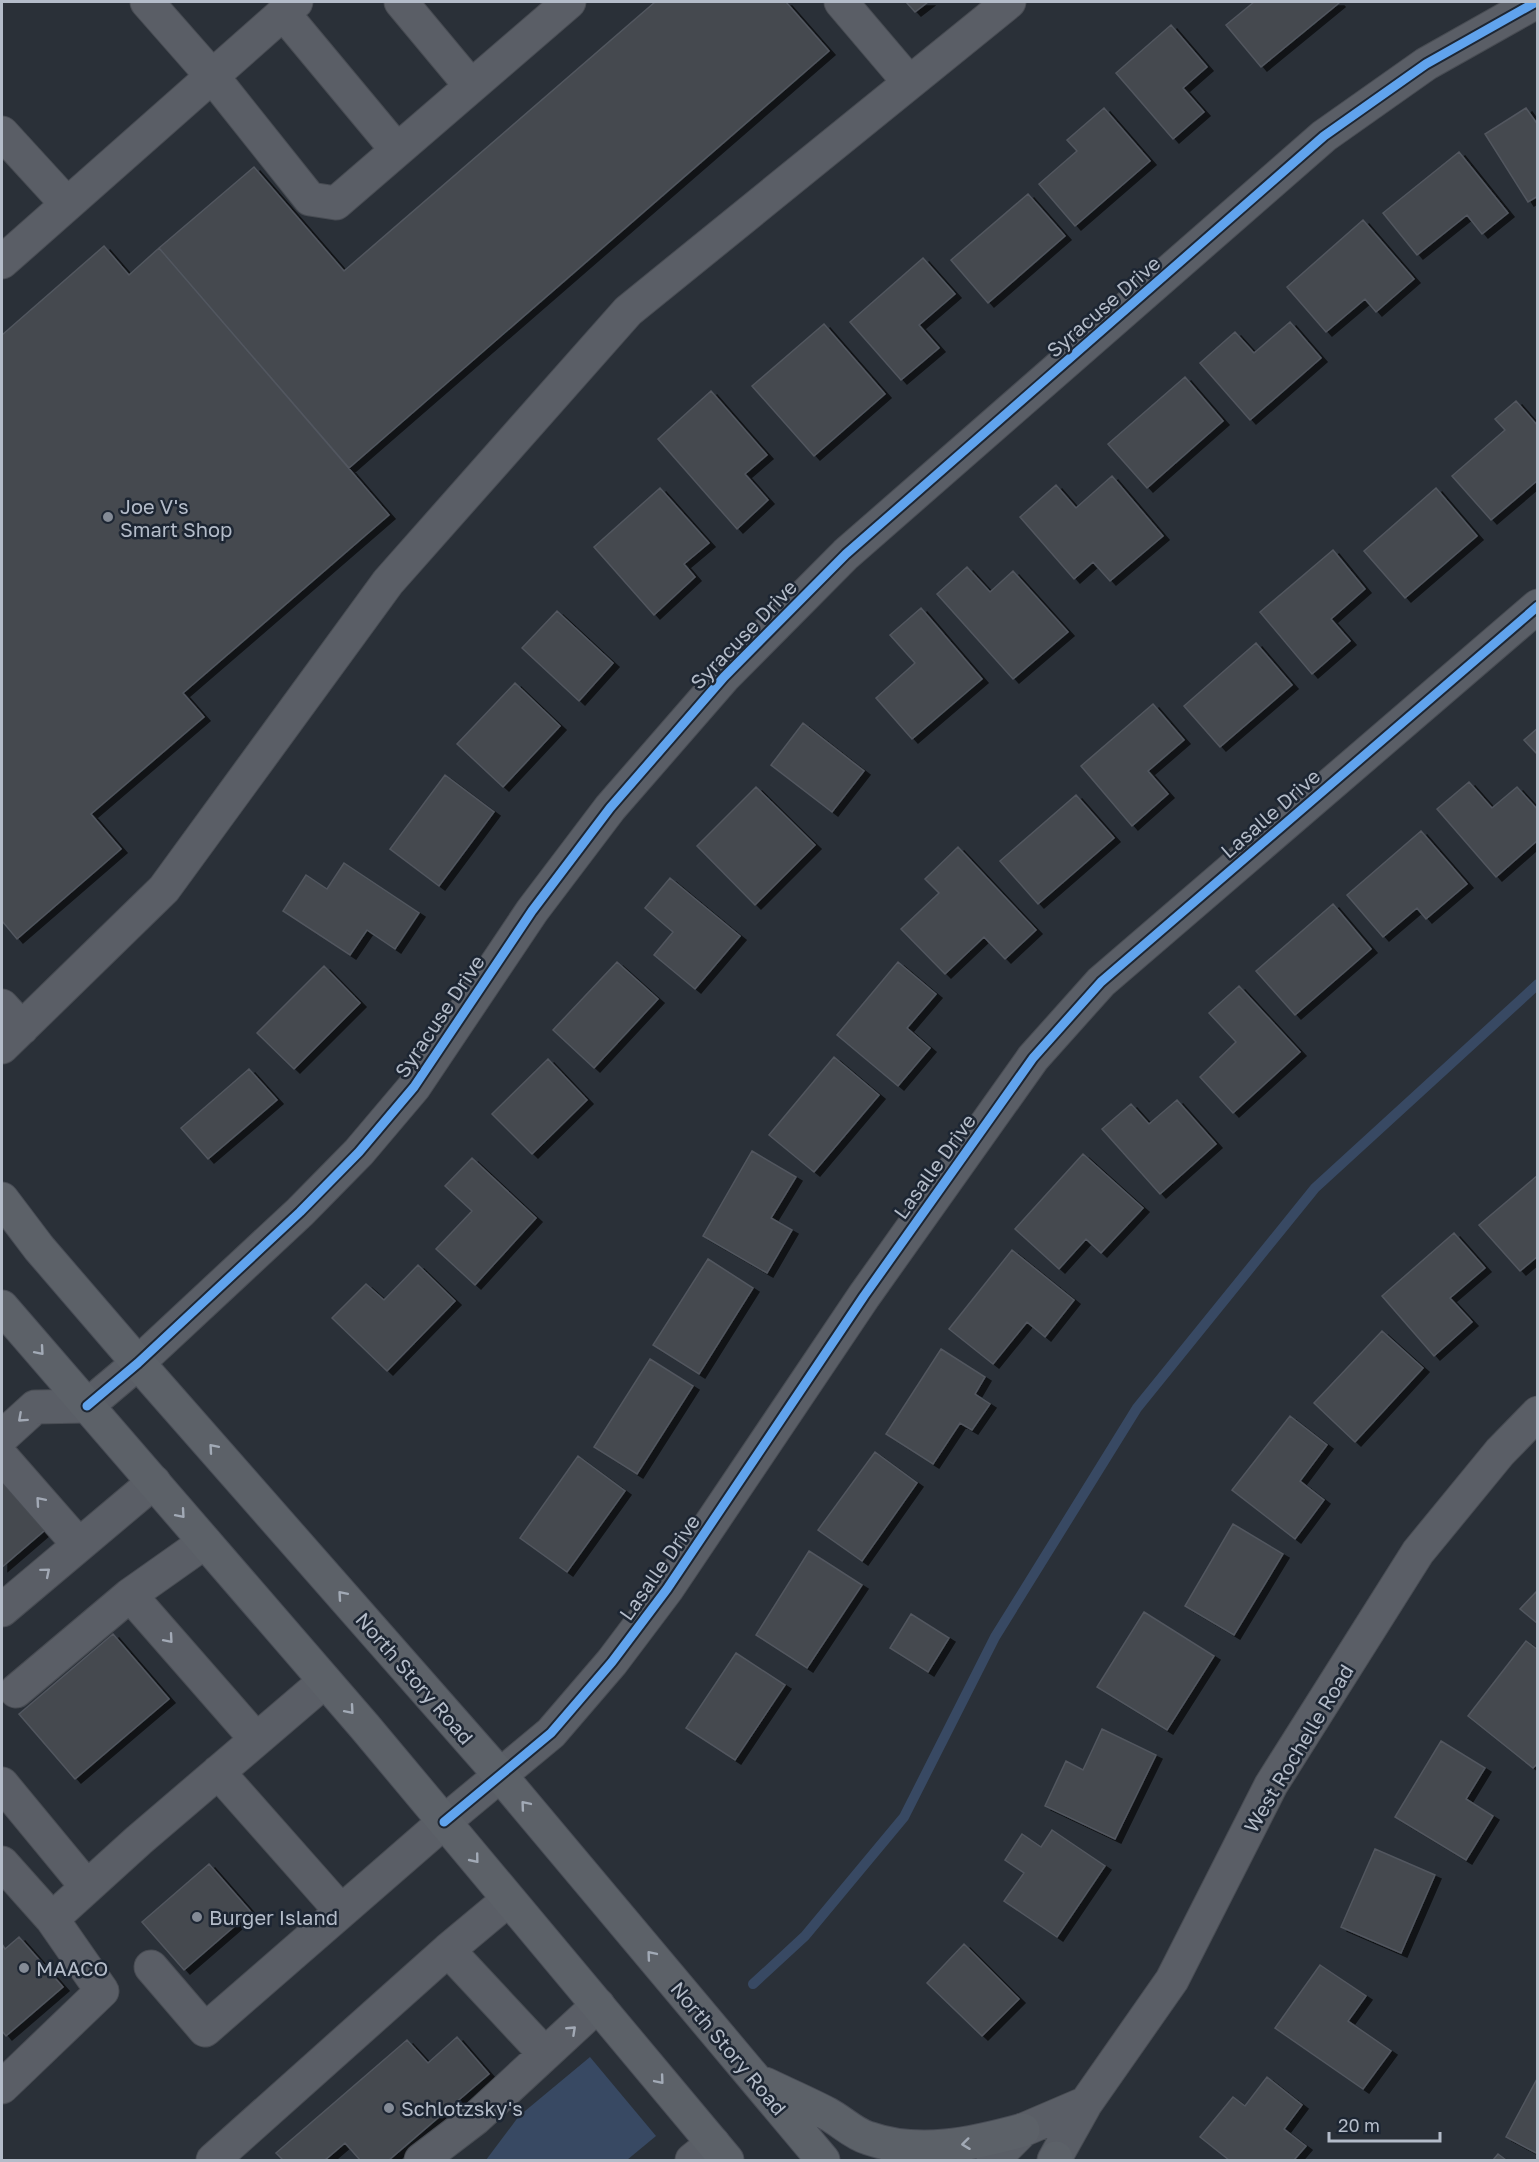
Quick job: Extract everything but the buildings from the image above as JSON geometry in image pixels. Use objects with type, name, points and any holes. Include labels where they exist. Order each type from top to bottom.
[{"type":"main road","name":"North Story Road","points":[[2,1199],[39,1248],[138,1363],[500,1775],[823,2160]]},
{"type":"main road","points":[[2,1307],[325,1681],[598,2006],[711,2155]]},
{"type":"main road","points":[[755,2080],[829,2115],[866,2138],[919,2148],[972,2144],[1023,2130]]},
{"type":"street","points":[[147,2],[212,76],[310,199],[336,203],[471,86],[552,7]]},
{"type":"street","points":[[401,2],[471,86]]},
{"type":"street","points":[[841,2],[909,82]]},
{"type":"street","points":[[8,1027],[164,889],[388,582],[628,311],[1009,2]]},
{"type":"street","name":"Syracuse Drive","points":[[87,1406],[138,1363],[300,1212],[359,1152],[414,1087],[532,911],[610,808],[723,677],[846,554],[1324,136],[1426,64],[1536,2]]},
{"type":"street","points":[[2,262],[212,76],[287,6],[397,150]]},
{"type":"street","points":[[2,133],[67,204]]},
{"type":"street","name":"Lasalle Drive","points":[[151,1967],[205,2030],[444,1822],[551,1733],[612,1662],[667,1589],[864,1296],[1033,1058],[1101,982],[1538,606]]},
{"type":"street","points":[[2,1437],[35,1407],[87,1406]]},
{"type":"street","name":"West Rochelle Road","points":[[1055,2160],[1086,2103],[1172,1980],[1271,1785],[1419,1552],[1500,1452],[1538,1413]]},
{"type":"street","points":[[2,1458],[79,1545]]},
{"type":"street","points":[[5,1607],[154,1482]]},
{"type":"street","points":[[16,1691],[130,1595],[205,1542]]},
{"type":"street","points":[[130,1595],[256,1739]]},
{"type":"street","points":[[52,1919],[325,1681]]},
{"type":"street","points":[[218,1772],[341,1911]]},
{"type":"street","points":[[2,1784],[87,1887]]},
{"type":"street","points":[[2,1863],[52,1919],[102,1991],[2,2087]]},
{"type":"street","points":[[213,2160],[448,1950],[508,1900]]},
{"type":"street","points":[[448,1950],[545,2054]]},
{"type":"street","points":[[421,2160],[476,2118],[598,2006]]},
{"type":"street","points":[[993,2160],[1023,2130],[1086,2103]]},
{"type":"water","points":[[590,2057],[656,2136],[627,2160],[486,2160],[519,2116]]},
{"type":"waterway","points":[[753,1984],[805,1936],[904,1817],[995,1637],[1137,1408],[1315,1188],[1538,984]]},
{"type":"cycle path","points":[[87,1406],[138,1363],[300,1212],[359,1152],[414,1087],[532,911],[610,808],[724,677],[846,554],[1324,136],[1426,64],[1536,2]]},
{"type":"cycle path","points":[[444,1822],[551,1733],[612,1662],[667,1589],[864,1296],[1033,1058],[1101,982],[1538,606]]},
{"type":"place","name":"Joe V's Smart Shop","points":[[108,517]]},
{"type":"place","name":"Burger Island","points":[[197,1917]]},
{"type":"place","name":"MAACO","points":[[24,1968]]},
{"type":"place","name":"Schlotzsky's","points":[[389,2108]]}]
